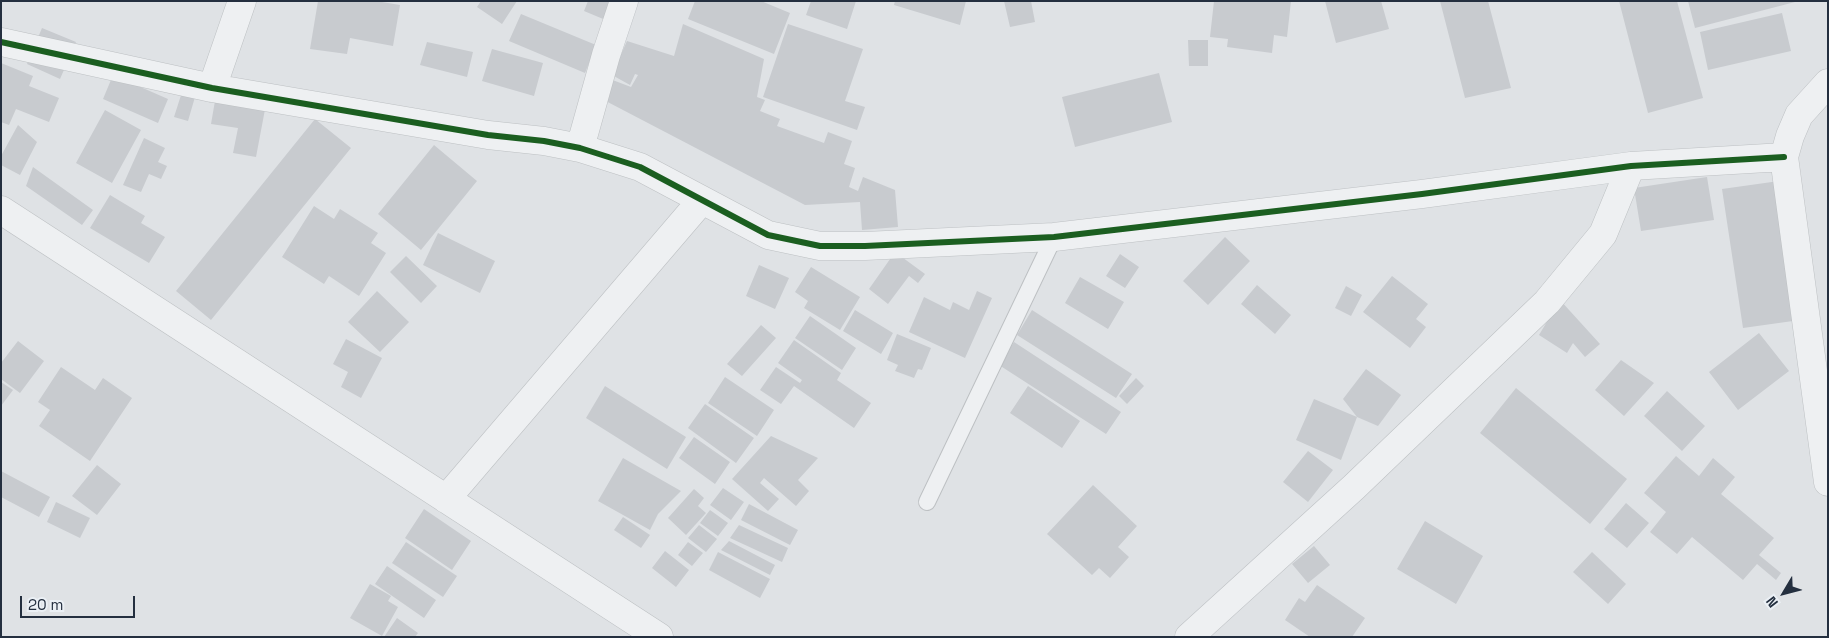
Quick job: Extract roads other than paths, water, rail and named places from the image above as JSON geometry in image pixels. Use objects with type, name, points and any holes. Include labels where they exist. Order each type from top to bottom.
[{"type":"street","points":[[212,88],[242,1]]},
{"type":"street","points":[[580,148],[606,55],[624,1]]},
{"type":"street","points":[[1,42],[212,88],[470,132],[544,141],[580,148],[640,168],[768,235],[820,246],[865,246],[1054,237],[1422,194],[1631,166],[1784,157]]},
{"type":"street","points":[[1828,83],[1799,115],[1784,157],[1826,455],[1828,482]]},
{"type":"street","points":[[1189,637],[1354,487],[1547,302],[1603,234],[1631,166]]},
{"type":"street","points":[[446,499],[702,200]]},
{"type":"street","points":[[1,210],[659,637]]},
{"type":"lane","points":[[927,502],[1054,237]]}]
